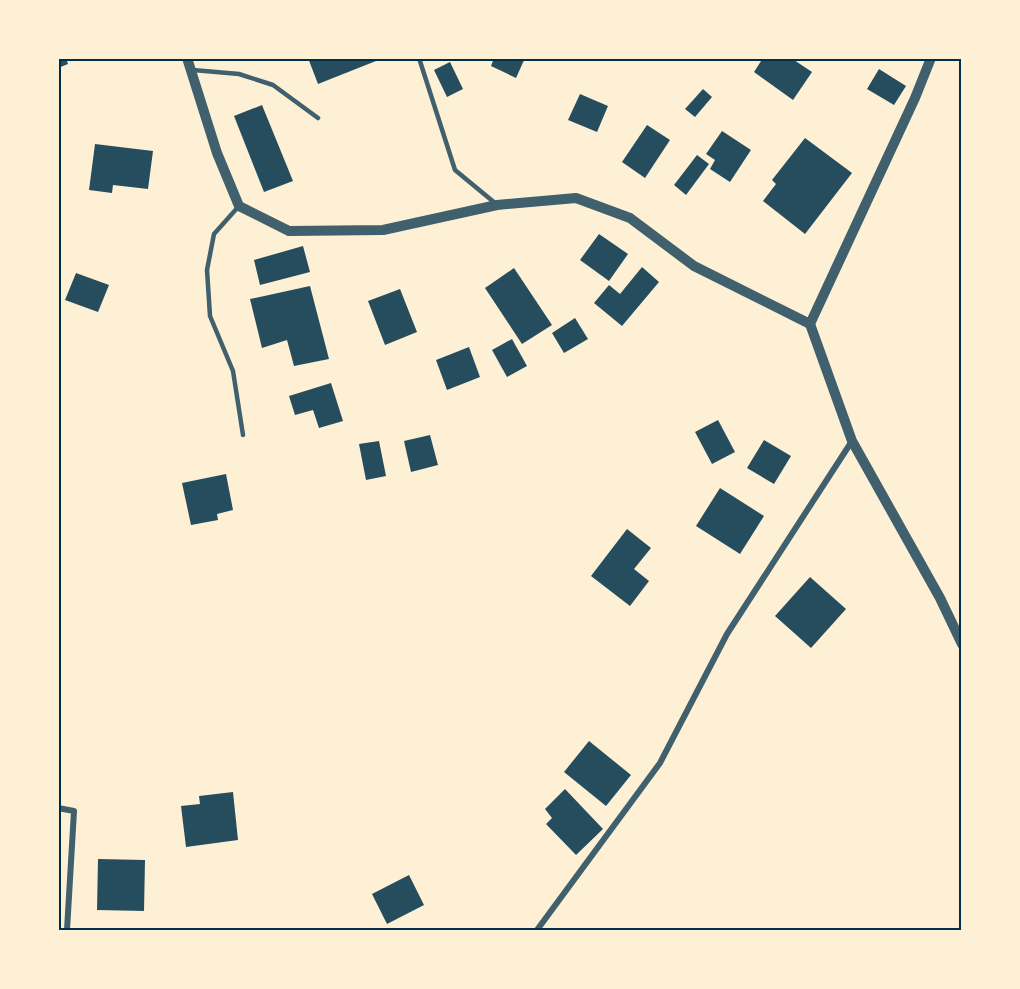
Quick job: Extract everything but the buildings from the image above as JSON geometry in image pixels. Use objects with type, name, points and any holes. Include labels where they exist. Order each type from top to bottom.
[{"type":"street","points":[[187,58],[217,153],[239,206],[289,231],[383,230],[497,205],[576,198],[630,218],[694,266],[810,324],[852,441],[940,598],[962,644]]},
{"type":"street","points":[[810,324],[915,98],[931,58]]},
{"type":"street","points":[[537,930],[660,762],[727,634],[852,441]]},
{"type":"street","points":[[58,808],[74,812],[67,930]]},
{"type":"lane","points":[[419,58],[455,170],[497,205]]},
{"type":"lane","points":[[190,70],[239,74],[273,85],[318,118]]},
{"type":"lane","points":[[239,206],[214,234],[207,270],[210,316],[233,371],[243,435]]}]
